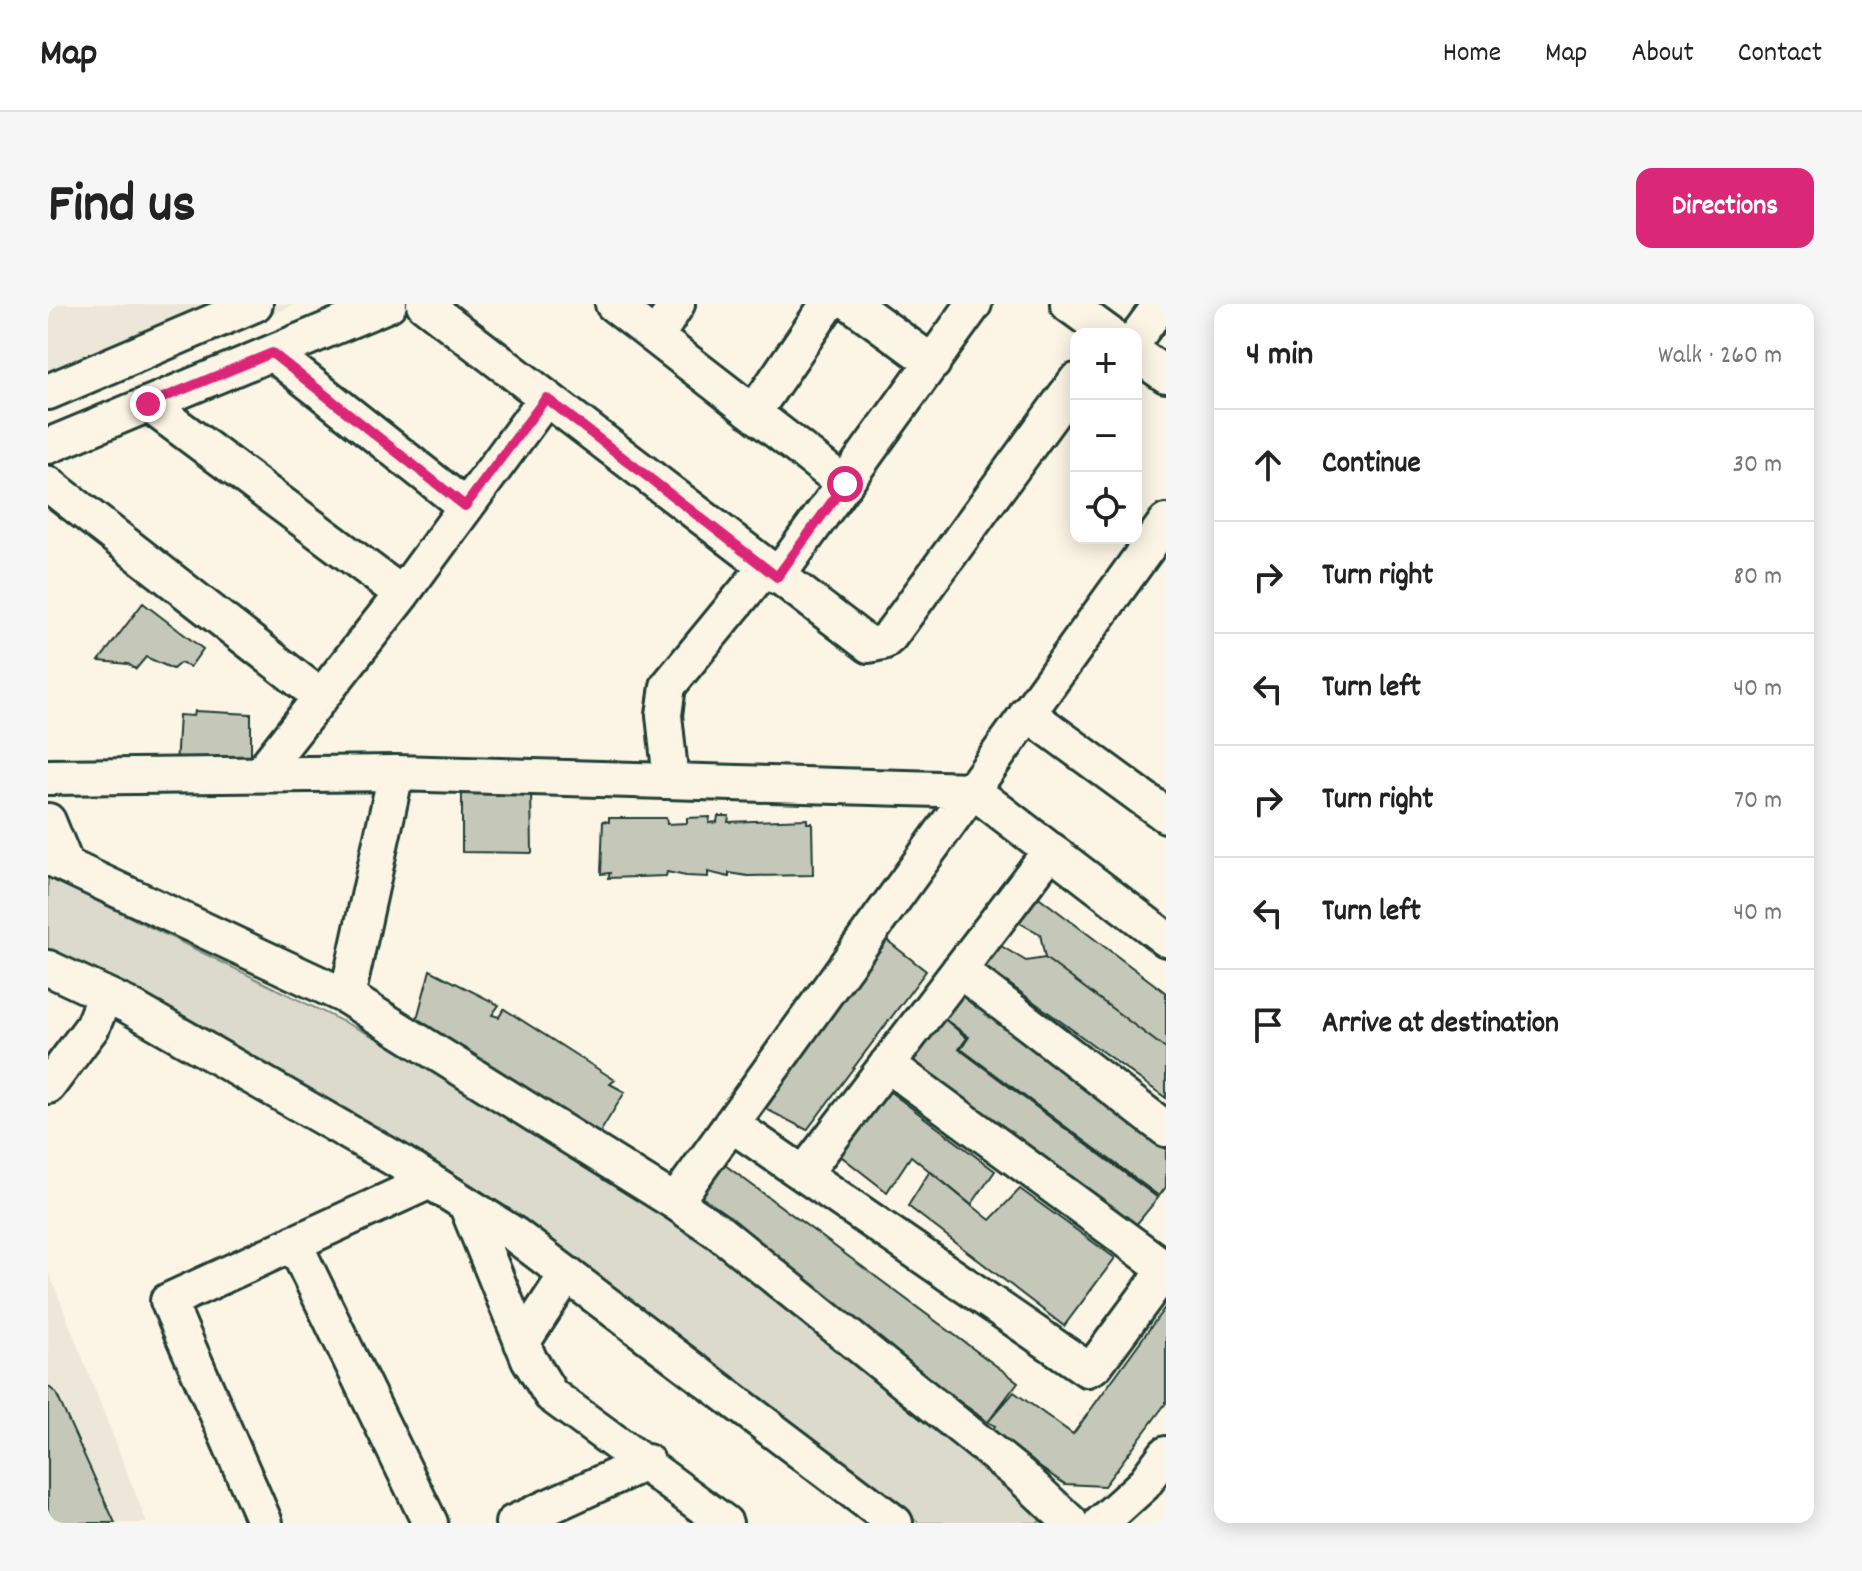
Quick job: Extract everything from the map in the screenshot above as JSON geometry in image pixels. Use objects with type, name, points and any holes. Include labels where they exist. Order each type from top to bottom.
[{"type":"street","points":[[48,392],[255,304]]},
{"type":"street","points":[[48,446],[389,304]]},
{"type":"street","points":[[424,304],[860,642],[869,645],[883,642],[1070,389]]},
{"type":"street","points":[[613,304],[845,484]]},
{"type":"street","points":[[656,337],[677,304]]},
{"type":"street","points":[[754,412],[828,304]]},
{"type":"street","points":[[852,304],[933,363]]},
{"type":"street","points":[[671,781],[664,715],[668,686],[845,484],[974,304]]},
{"type":"street","points":[[1068,304],[1101,328]]},
{"type":"street","points":[[1142,330],[1161,304]]},
{"type":"street","points":[[272,353],[465,506]]},
{"type":"street","points":[[1142,358],[1166,375]]},
{"type":"street","points":[[261,773],[402,594],[546,398]]},
{"type":"street","points":[[148,404],[402,594]]},
{"type":"street","points":[[48,484],[321,697]]},
{"type":"street","points":[[675,1202],[1166,522]]},
{"type":"street","points":[[1027,713],[1166,815]]},
{"type":"street","points":[[347,997],[396,773]]},
{"type":"street","points":[[48,777],[396,773],[972,790],[1166,939]]},
{"type":"street","points":[[48,821],[57,861],[347,997],[719,1232],[1020,1475],[1069,1523],[1077,1523]]},
{"type":"street","points":[[805,1172],[1051,850]]},
{"type":"street","points":[[48,968],[105,995],[466,1204],[567,1274],[895,1523]]},
{"type":"street","points":[[959,970],[1166,1129]]},
{"type":"street","points":[[48,1086],[92,1027],[105,995]]},
{"type":"street","points":[[731,1124],[805,1172],[1087,1369],[1095,1365],[1166,1269],[887,1064]]},
{"type":"street","points":[[265,1523],[167,1304],[175,1296],[430,1181]]},
{"type":"street","points":[[466,1204],[522,1343],[538,1376],[557,1400],[647,1462],[725,1523]]},
{"type":"street","points":[[294,1243],[430,1523]]},
{"type":"street","points":[[522,1343],[567,1274]]},
{"type":"street","points":[[1125,1523],[1143,1485],[1166,1454]]},
{"type":"street","points":[[513,1523],[647,1462]]},
{"type":"street","points":[[1101,1523],[1143,1485]]},
{"type":"shaded area","points":[[48,304],[296,304],[48,411]]},
{"type":"shaded area","points":[[48,877],[456,1077],[663,1211],[1048,1517],[1037,1523],[919,1523],[761,1408],[48,955]]},
{"type":"shaded area","points":[[48,1270],[147,1523],[48,1523]]},
{"type":"building","points":[[143,603],[203,649],[190,667],[180,663],[173,669],[146,657],[136,669],[128,664],[99,661]]},
{"type":"building","points":[[195,711],[251,714],[251,766],[176,766],[179,715],[194,716]]},
{"type":"building","points":[[462,789],[531,789],[532,853],[462,852]]},
{"type":"building","points":[[718,816],[729,816],[728,822],[807,819],[807,823],[812,823],[813,875],[748,876],[729,873],[729,877],[708,872],[708,877],[667,872],[666,876],[608,878],[610,873],[601,874],[603,821],[609,822],[609,818],[666,818],[667,824],[687,823],[687,818],[710,817],[709,823],[717,822]]},
{"type":"building","points":[[1028,889],[1166,993],[1166,1049],[1045,958],[1040,934],[1009,917]]},
{"type":"building","points":[[879,934],[926,971],[807,1130],[754,1103]]},
{"type":"building","points":[[996,943],[1026,961],[1045,958],[1166,1049],[1166,1098],[979,962]]},
{"type":"building","points":[[430,970],[499,1005],[492,1015],[499,1017],[504,1009],[615,1080],[610,1084],[625,1092],[599,1134],[587,1127],[583,1133],[414,1030]]},
{"type":"building","points":[[960,990],[1166,1143],[1166,1187],[1159,1196],[961,1049],[969,1037],[942,1017]]},
{"type":"building","points":[[942,1017],[967,1038],[959,1049],[1158,1198],[1131,1231],[907,1064]]},
{"type":"building","points":[[889,1091],[995,1171],[971,1205],[911,1156],[887,1192],[837,1153]]},
{"type":"building","points":[[725,1165],[1018,1382],[988,1422],[699,1213],[703,1201],[699,1196]]},
{"type":"building","points":[[930,1171],[990,1220],[1020,1189],[1115,1258],[1064,1326],[908,1206]]},
{"type":"building","points":[[1166,1306],[1166,1403],[1104,1486],[1065,1484],[991,1435],[995,1426],[988,1422],[1014,1392],[1073,1434]]},
{"type":"building","points":[[48,1386],[56,1393],[115,1523],[48,1523]]},
{"type":"route","points":[[148,404],[272,353],[465,506],[546,398],[777,577],[845,484]]}]
